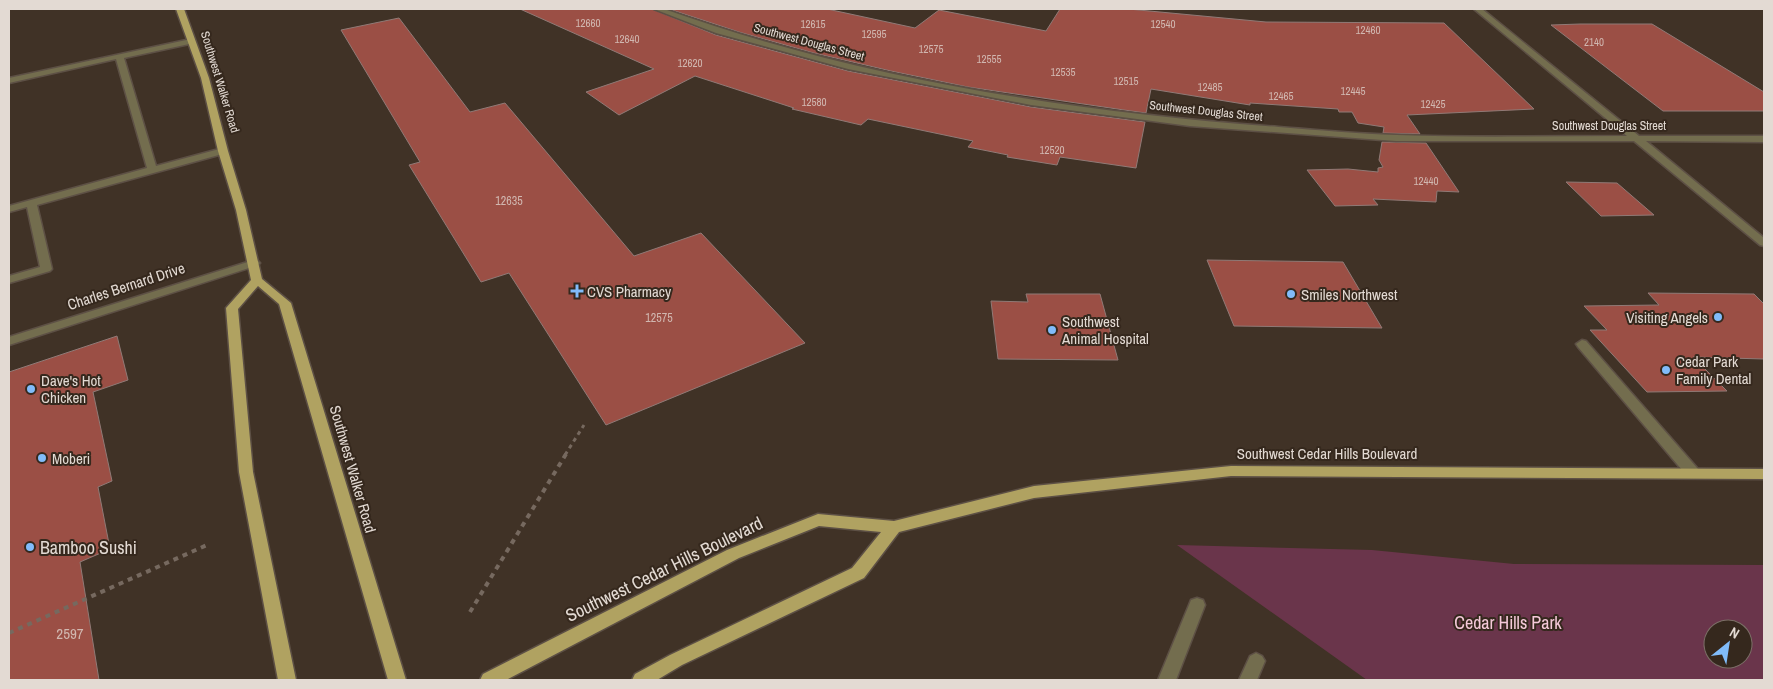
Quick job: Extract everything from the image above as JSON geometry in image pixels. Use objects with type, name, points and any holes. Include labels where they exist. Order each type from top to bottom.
[{"type":"main road","name":"Southwest Walker Road","points":[[180,9],[205,78],[223,151],[242,210],[257,280],[285,303],[397,680]]},
{"type":"main road","points":[[257,280],[232,308],[246,472],[287,680]]},
{"type":"main road","name":"Southwest Cedar Hills Boulevard","points":[[489,680],[733,554],[818,520],[894,527],[1034,492],[1232,471],[1764,474]]},
{"type":"main road","points":[[641,680],[676,660],[858,573],[894,527]]},
{"type":"street","name":"Southwest Douglas Street","points":[[658,9],[719,31],[851,67],[1050,105],[1190,123],[1396,138],[1764,140]]},
{"type":"street","points":[[1478,9],[1764,243]]},
{"type":"street","points":[[9,80],[191,41]]},
{"type":"street","points":[[120,56],[152,170]]},
{"type":"street","points":[[9,209],[223,151]]},
{"type":"street","points":[[9,280],[46,269],[31,203]]},
{"type":"street","name":"Charles Bernard Drive","points":[[9,341],[254,262]]},
{"type":"street","points":[[1582,344],[1693,474]]},
{"type":"street","points":[[1167,680],[1197,605]]},
{"type":"street","points":[[1248,680],[1256,661]]},
{"type":"path","points":[[470,612],[584,425]]},
{"type":"path","points":[[9,633],[207,545]]},
{"type":"green space","name":"Cedar Hills Park","points":[[1177,545],[1372,550],[1514,564],[1764,565],[1764,680],[1367,680]]},
{"type":"building","points":[[520,9],[652,9],[716,35],[848,71],[1031,107],[1145,122],[1136,168],[1060,157],[1057,165],[1007,157],[1008,155],[968,147],[973,141],[868,119],[861,125],[792,109],[794,108],[695,76],[619,115],[586,92],[654,69]]},
{"type":"building","points":[[669,9],[827,9],[915,28],[939,10],[1046,31],[1060,9],[1128,9],[1266,22],[1444,23],[1534,109],[1407,115],[1420,134],[1383,133],[1384,127],[1358,123],[1352,112],[1339,112],[1338,109],[1250,103],[1250,105],[1151,89],[1146,113],[968,87],[891,71],[814,53],[739,32]]},
{"type":"building","points":[[399,18],[470,112],[505,103],[634,256],[701,233],[805,343],[606,425],[509,273],[481,282],[409,165],[420,162],[341,30]]},
{"type":"building","points":[[1652,24],[1764,92],[1764,111],[1663,111],[1551,25]]},
{"type":"building","points":[[1382,142],[1426,143],[1459,192],[1437,191],[1436,202],[1373,199],[1378,205],[1335,206],[1307,170],[1348,169],[1378,172],[1378,168],[1383,167],[1379,160]]},
{"type":"building","points":[[1566,182],[1617,183],[1654,215],[1601,216]]},
{"type":"building","name":"Smiles Northwest","points":[[1207,260],[1343,262],[1382,328],[1234,326]]},
{"type":"building","points":[[1648,293],[1754,294],[1764,304],[1764,359],[1693,357],[1727,391],[1647,392],[1590,330],[1607,330],[1584,306],[1659,305]]},
{"type":"building","name":"Southwest Animal Hospital","points":[[1026,294],[1100,294],[1118,360],[998,359],[991,301],[1028,302]]},
{"type":"building","points":[[117,336],[128,380],[93,392],[112,481],[98,487],[110,549],[80,562],[99,680],[9,680],[9,372]]},
{"type":"place","name":"CVS Pharmacy","points":[[577,291]]},
{"type":"place","name":"Smiles Northwest","points":[[1291,294]]},
{"type":"place","name":"Visiting Angels","points":[[1718,317]]},
{"type":"place","name":"Southwest Animal Hospital","points":[[1052,330]]},
{"type":"place","name":"Cedar Park Family Dental","points":[[1666,370]]},
{"type":"place","name":"Dave's Hot Chicken","points":[[31,389]]},
{"type":"place","name":"Moberi","points":[[42,458]]},
{"type":"place","name":"Bamboo Sushi","points":[[30,547]]}]
